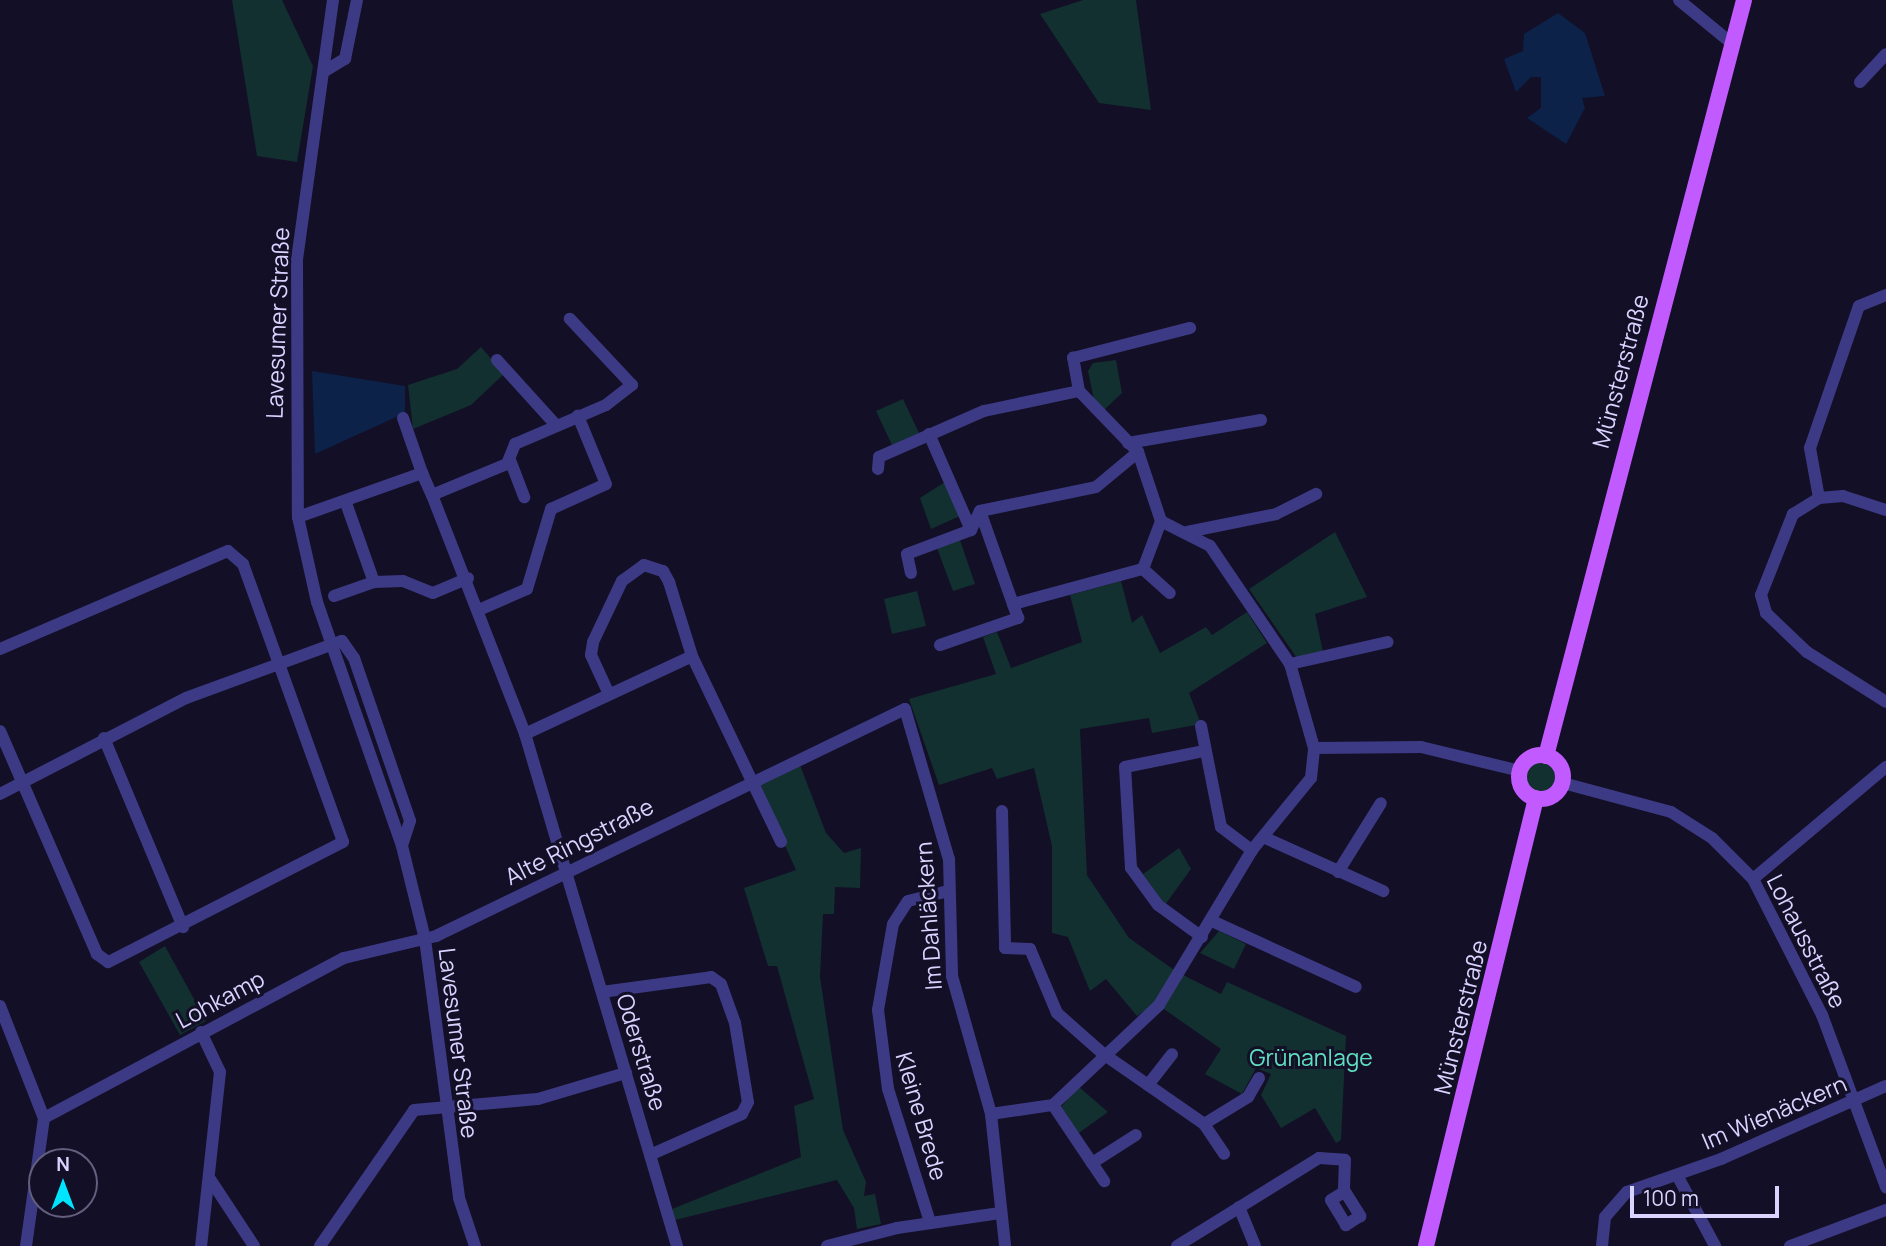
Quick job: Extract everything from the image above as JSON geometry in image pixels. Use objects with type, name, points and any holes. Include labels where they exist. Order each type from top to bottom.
[{"type":"main road","name":"Münsterstraße","points":[[1546,756],[1730,42],[1744,0]]},
{"type":"main road","points":[[1546,756],[1560,766],[1563,783],[1552,796],[1536,798],[1522,788],[1520,771],[1530,759],[1546,756]]},
{"type":"main road","name":"Münsterstraße","points":[[1426,1246],[1536,798]]},
{"type":"street","name":"Lavesumer Straße","points":[[333,0],[295,284],[298,517],[333,644],[402,846],[425,939],[443,1105],[475,1246]]},
{"type":"street","points":[[323,72],[345,59],[357,0]]},
{"type":"street","points":[[1679,0],[1730,42]]},
{"type":"street","points":[[1860,82],[1886,54]]},
{"type":"street","points":[[1819,498],[1810,448],[1858,306],[1886,295]]},
{"type":"street","points":[[524,497],[510,460],[515,444],[578,416],[632,385],[570,319]]},
{"type":"street","points":[[1143,569],[1161,521],[1138,452],[1079,391],[1073,358],[1189,328]]},
{"type":"street","points":[[497,360],[556,425]]},
{"type":"street","points":[[878,468],[879,457],[984,411],[1079,391]]},
{"type":"street","points":[[481,609],[527,589],[551,509],[606,484],[578,416]]},
{"type":"street","name":"Oderstraße","points":[[403,418],[422,473],[481,609],[525,734],[652,1154],[677,1246]]},
{"type":"street","points":[[1128,443],[1261,420]]},
{"type":"street","points":[[929,434],[971,530]]},
{"type":"street","points":[[980,511],[1096,487],[1138,452]]},
{"type":"street","points":[[432,495],[510,460]]},
{"type":"street","points":[[298,517],[346,503],[422,473]]},
{"type":"street","points":[[1187,532],[1276,514],[1316,494]]},
{"type":"street","points":[[1886,510],[1843,496],[1819,498],[1793,514],[1763,578],[1766,612],[1807,652],[1886,702]]},
{"type":"street","points":[[346,503],[374,582]]},
{"type":"street","points":[[911,573],[907,554],[971,530],[980,511]]},
{"type":"street","points":[[940,645],[1018,618],[980,511]]},
{"type":"street","points":[[991,1114],[1053,1105],[1102,1053],[1170,989],[1252,850],[1307,787],[1314,748],[1290,664],[1210,546],[1161,521]]},
{"type":"street","points":[[0,649],[228,551],[243,564],[343,842],[121,961],[101,958],[26,780],[0,731]]},
{"type":"street","points":[[608,692],[591,655],[593,642],[622,581],[644,565],[663,571],[669,582],[692,656],[781,842]]},
{"type":"street","points":[[1013,604],[1143,569]]},
{"type":"street","points":[[1143,569],[1170,593]]},
{"type":"street","points":[[334,596],[374,582],[403,581],[433,593],[468,578]]},
{"type":"street","points":[[1290,664],[1388,642]]},
{"type":"street","points":[[0,794],[104,738],[279,663],[333,644]]},
{"type":"street","points":[[525,734],[608,692],[692,656]]},
{"type":"street","name":"Alte Ringstraße","points":[[425,939],[751,779],[905,709]]},
{"type":"street","name":"Im Dahläckern","points":[[905,709],[941,818],[958,1013],[991,1114],[1005,1246]]},
{"type":"street","points":[[1201,726],[1221,827],[1252,850]]},
{"type":"street","points":[[104,738],[184,927]]},
{"type":"street","points":[[1314,748],[1421,747],[1520,771]]},
{"type":"street","points":[[1202,937],[1158,905],[1132,868],[1125,766],[1204,751]]},
{"type":"street","points":[[1754,879],[1886,767]]},
{"type":"street","name":"Lohausstraße","points":[[1563,783],[1671,812],[1712,838],[1754,879],[1793,949],[1886,1187]]},
{"type":"street","points":[[1338,872],[1381,803]]},
{"type":"street","points":[[1002,811],[1005,948],[1030,948],[1057,1013],[1102,1053],[1204,1124],[1224,1154]]},
{"type":"street","points":[[1263,837],[1383,891]]},
{"type":"street","name":"Kleine Brede","points":[[930,1222],[888,1089],[878,1010],[892,923],[908,901],[948,891]]},
{"type":"street","points":[[1212,920],[1356,987]]},
{"type":"street","name":"Lohkamp","points":[[44,1118],[344,958],[425,939]]},
{"type":"street","points":[[602,992],[711,977],[720,984],[736,1023],[748,1102],[741,1114],[652,1154]]},
{"type":"street","points":[[0,1006],[44,1118],[26,1246]]},
{"type":"street","points":[[201,1032],[220,1072],[201,1246]]},
{"type":"street","points":[[1147,1085],[1172,1054]]},
{"type":"street","points":[[320,1246],[414,1110],[443,1105],[538,1099],[626,1073]]},
{"type":"street","points":[[1204,1124],[1248,1097],[1259,1078]]},
{"type":"street","name":"Im Wienäckern","points":[[1602,1246],[1614,1202],[1886,1086]]},
{"type":"street","points":[[1053,1105],[1104,1181]]},
{"type":"street","points":[[1092,1163],[1136,1135]]},
{"type":"street","points":[[1177,1246],[1320,1158],[1345,1160],[1345,1192]]},
{"type":"street","points":[[1677,1175],[1715,1246]]},
{"type":"street","points":[[210,1179],[254,1246]]},
{"type":"street","points":[[1239,1207],[1255,1246]]},
{"type":"street","points":[[1790,1246],[1886,1210]]},
{"type":"street","points":[[827,1246],[930,1222],[1000,1213]]},
{"type":"green space","points":[[232,0],[282,0],[313,66],[297,162],[257,156]]},
{"type":"green space","points":[[1083,0],[1136,0],[1151,110],[1099,103],[1040,14]]},
{"type":"green space","points":[[481,347],[504,374],[471,405],[413,429],[408,385],[457,369]]},
{"type":"green space","points":[[1116,360],[1122,393],[1104,410],[1094,400],[1088,371],[1093,363]]},
{"type":"green space","points":[[903,399],[919,433],[892,445],[876,411]]},
{"type":"green space","points":[[945,482],[960,516],[931,529],[920,498]]},
{"type":"green space","points":[[1335,532],[1367,597],[1315,614],[1323,652],[1297,658],[1249,589]]},
{"type":"green space","points":[[960,540],[975,584],[953,591],[937,548]]},
{"type":"green space","points":[[1121,581],[1132,623],[1142,615],[1160,653],[1206,627],[1212,635],[1247,612],[1267,643],[1189,693],[1201,724],[1152,733],[1149,718],[1080,729],[1087,875],[1129,938],[1177,972],[1156,1003],[1137,1016],[1106,979],[1090,991],[1068,937],[1052,933],[1052,846],[1034,768],[997,779],[992,768],[939,785],[909,699],[996,674],[983,637],[997,632],[1011,668],[1082,642],[1070,595]]},
{"type":"green space","points":[[917,591],[926,626],[892,634],[884,599]]},
{"type":"green space","points":[[1542,762],[1553,767],[1558,778],[1553,789],[1542,794],[1531,789],[1526,778],[1531,767]]},
{"type":"green space","points":[[800,765],[826,833],[844,853],[861,848],[860,888],[835,887],[834,914],[823,914],[820,977],[843,1130],[866,1182],[864,1196],[875,1194],[881,1224],[857,1229],[854,1208],[837,1180],[675,1220],[672,1209],[801,1157],[794,1106],[814,1099],[777,966],[768,966],[744,888],[796,870],[758,786]]},
{"type":"green space","points":[[1179,848],[1191,869],[1165,905],[1143,874]]},
{"type":"green space","points":[[1219,931],[1246,944],[1234,969],[1200,953]]},
{"type":"green space","points":[[165,946],[206,1021],[180,1035],[139,962]]},
{"type":"green space","name":"Grünanlage","points":[[1183,975],[1221,994],[1227,982],[1346,1036],[1341,1140],[1336,1143],[1315,1108],[1281,1128],[1261,1095],[1271,1074],[1256,1068],[1242,1094],[1205,1074],[1221,1049],[1161,1007]]},
{"type":"green space","points":[[1079,1087],[1108,1112],[1076,1135],[1060,1108]]},
{"type":"water","points":[[1558,13],[1585,33],[1605,96],[1582,98],[1585,108],[1566,144],[1527,118],[1541,108],[1541,77],[1531,77],[1516,92],[1504,59],[1523,51],[1524,34]]},
{"type":"water","points":[[312,371],[405,386],[405,413],[315,454]]}]
